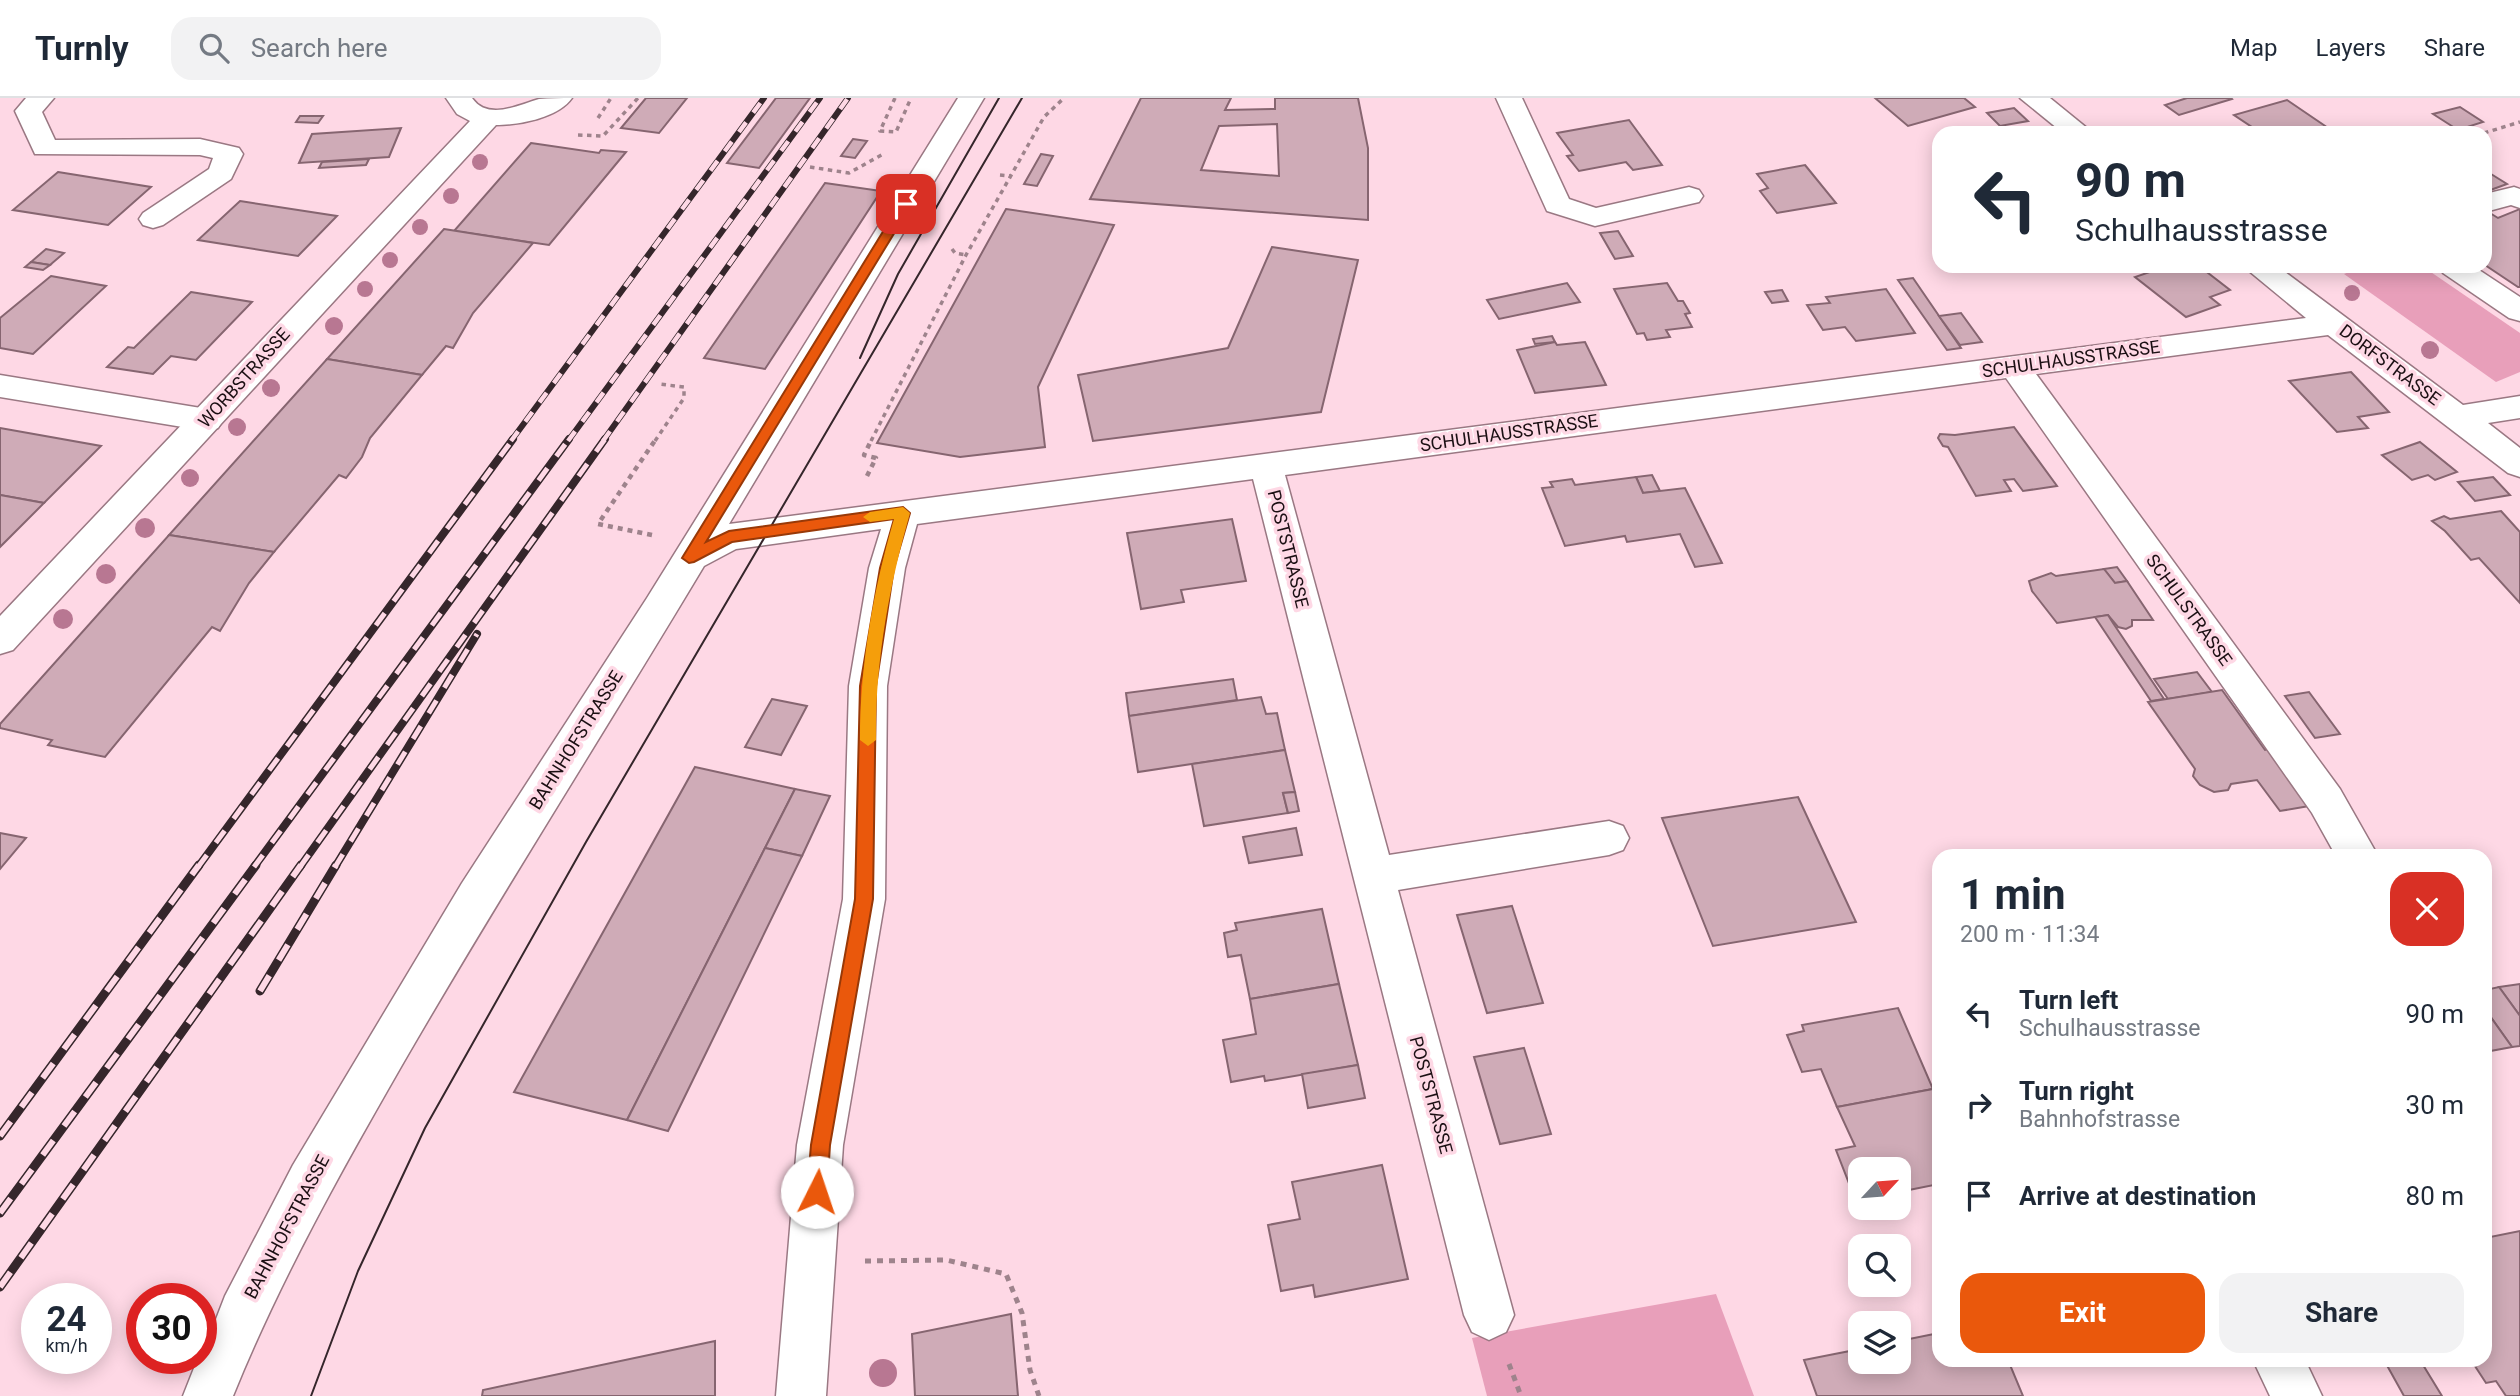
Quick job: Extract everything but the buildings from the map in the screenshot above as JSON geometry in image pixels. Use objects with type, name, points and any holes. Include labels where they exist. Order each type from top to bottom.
[{"type":"street","points":[[41,98],[28,111],[45,148],[200,147],[229,154],[221,173],[153,219]]},
{"type":"street","points":[[459,98],[461,105],[472,113],[489,117],[526,114],[559,98]]},
{"type":"street","name":"BAHNHOFSTRASSE","points":[[208,1396],[242,1313],[309,1181],[477,896],[689,558],[971,98]]},
{"type":"street","points":[[1509,98],[1557,205],[1595,217],[1689,195]]},
{"type":"street","points":[[2033,98],[2071,126]]},
{"type":"street","name":"WORBSTRASSE","points":[[0,640],[489,117]]},
{"type":"street","points":[[2492,201],[2514,195],[2520,199]]},
{"type":"street","name":"DORFSTRASSE","points":[[2268,273],[2520,465]]},
{"type":"street","points":[[2463,273],[2520,311]]},
{"type":"street","name":"SCHULHAUSSTRASSE","points":[[689,558],[729,537],[2335,324]]},
{"type":"street","name":"SCHULSTRASSE","points":[[2014,367],[2326,801],[2354,849]]},
{"type":"street","points":[[0,386],[207,420]]},
{"type":"street","points":[[2459,417],[2520,407]]},
{"type":"street","name":"POSTSTRASSE","points":[[1266,465],[1489,1315]]},
{"type":"street","points":[[802,1396],[820,1145],[864,899],[868,686],[887,568],[903,513]]},
{"type":"street","points":[[1372,876],[1609,838]]},
{"type":"street","points":[[2282,1367],[2297,1396]]},
{"type":"path","points":[[603,136],[638,98]]},
{"type":"path","points":[[895,98],[880,131],[896,132],[911,98]]},
{"type":"path","points":[[846,521],[876,458],[864,455],[966,255],[1044,117],[1064,98]]},
{"type":"path","points":[[2492,131],[2520,122]]},
{"type":"path","points":[[810,167],[849,173],[896,147]]},
{"type":"path","points":[[1000,174],[1011,176]]},
{"type":"path","points":[[952,249],[955,253],[966,255]]},
{"type":"path","points":[[659,384],[684,387],[684,398],[598,524],[667,538],[689,558]]},
{"type":"path","points":[[812,1261],[946,1260],[1006,1274],[1022,1313],[1030,1370],[1039,1396]]},
{"type":"shaded area","points":[[2432,273],[2520,333],[2520,372],[2496,382],[2344,274]]},
{"type":"shaded area","points":[[1716,1294],[1754,1396],[1487,1396],[1472,1338]]},
{"type":"tram line","points":[[860,358],[898,274],[999,98]]},
{"type":"tram line","points":[[311,1396],[358,1271],[425,1128],[586,842],[1022,98]]},
{"type":"railway","points":[[511,441],[764,98]]},
{"type":"railway","points":[[568,441],[820,98]]},
{"type":"railway","points":[[603,441],[848,98]]},
{"type":"railway","points":[[198,867],[513,439]]},
{"type":"railway","points":[[254,867],[569,439]]},
{"type":"railway","points":[[300,867],[605,439]]},
{"type":"railway","points":[[335,867],[477,634]]},
{"type":"railway","points":[[0,1136],[199,865]]},
{"type":"railway","points":[[0,1213],[256,865]]},
{"type":"railway","points":[[0,1287],[301,865]]},
{"type":"railway","points":[[260,991],[336,865]]},
{"type":"slow traffic","points":[[868,740],[868,686],[887,568],[903,513],[870,517]]},
{"type":"route","points":[[817,1192],[820,1145],[864,899],[868,686],[887,568],[903,513],[729,537],[709,545],[689,558],[906,204]]}]
